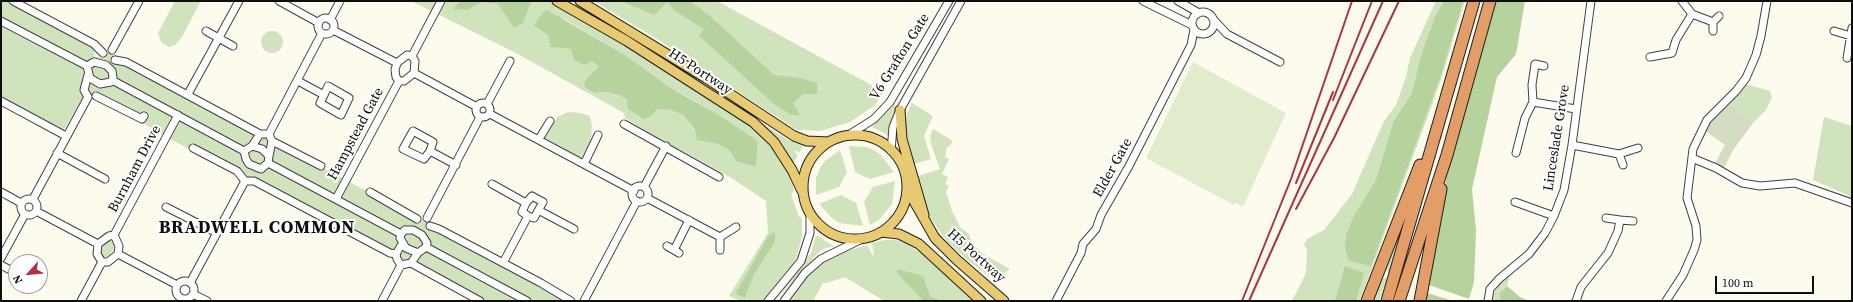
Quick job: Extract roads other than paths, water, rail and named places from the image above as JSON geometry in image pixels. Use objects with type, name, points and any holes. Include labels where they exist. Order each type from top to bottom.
[{"type":"highway","points":[[1387,301],[1474,1]]},
{"type":"highway","points":[[1399,301],[1447,155],[1490,1]]},
{"type":"highway","points":[[1367,301],[1406,205],[1454,71]]},
{"type":"highway","points":[[1420,301],[1447,155]]},
{"type":"main road","name":"H5 Portway","points":[[557,1],[627,42],[753,122],[774,142],[792,170],[803,192]]},
{"type":"main road","name":"H5 Portway","points":[[580,1],[706,78],[794,136],[807,141],[829,142]]},
{"type":"main road","points":[[900,110],[900,129],[904,162],[923,208],[926,224]]},
{"type":"main road","points":[[904,162],[872,138],[858,136],[844,137],[829,142],[813,156],[805,171],[803,192],[810,214],[822,228],[835,236],[849,239],[871,237],[889,226],[902,209],[906,189],[910,179]]},
{"type":"main road","name":"H5 Portway","points":[[906,189],[935,238],[1004,301]]},
{"type":"main road","name":"H5 Portway","points":[[871,237],[899,234],[919,244],[981,301]]},
{"type":"street","points":[[13,1],[94,44],[103,53]]},
{"type":"street","points":[[112,50],[139,1]]},
{"type":"street","points":[[188,94],[239,1]]},
{"type":"street","points":[[279,1],[319,23]]},
{"type":"street","points":[[330,20],[340,1]]},
{"type":"street","points":[[412,56],[441,1]]},
{"type":"street","name":"V6 Grafton Gate","points":[[844,137],[874,119],[890,102],[949,1]]},
{"type":"street","name":"V6 Grafton Gate","points":[[891,151],[893,127],[900,110],[961,1]]},
{"type":"street","points":[[1144,1],[1193,28],[1207,33],[1227,34]]},
{"type":"street","points":[[1178,1],[1198,13],[1206,13],[1227,34],[1280,62]]},
{"type":"street","name":"Linceslade Grove","points":[[1488,301],[1490,289],[1529,254],[1545,233],[1554,216],[1564,190],[1572,145],[1591,1]]},
{"type":"street","points":[[1682,1],[1692,14],[1713,22]]},
{"type":"street","points":[[1666,301],[1683,275],[1697,240],[1696,226],[1687,198],[1693,149],[1707,120],[1736,91],[1746,78],[1761,36],[1767,1]]},
{"type":"street","points":[[1193,28],[1192,20],[1198,13]]},
{"type":"street","points":[[1650,57],[1674,55],[1676,40],[1692,14]]},
{"type":"street","points":[[1713,31],[1713,22],[1719,16]]},
{"type":"street","points":[[324,19],[330,20],[334,24],[333,30],[329,33],[322,33],[318,28],[319,23],[324,19]]},
{"type":"street","points":[[1207,33],[1214,24],[1213,20]]},
{"type":"street","points":[[1,21],[87,66]]},
{"type":"street","name":"Elder Gate","points":[[1056,301],[1081,253],[1083,244],[1096,229],[1191,45],[1193,28]]},
{"type":"street","points":[[333,30],[397,63]]},
{"type":"street","points":[[206,31],[233,46]]},
{"type":"street","points":[[1834,31],[1851,32],[1847,58]]},
{"type":"street","points":[[269,134],[322,33]]},
{"type":"street","name":"Elder Gate","points":[[1191,45],[1207,33]]},
{"type":"street","points":[[87,66],[94,62],[103,53],[108,50],[112,50]]},
{"type":"street","points":[[96,96],[109,82],[115,60],[115,54],[112,50]]},
{"type":"street","points":[[407,55],[412,56],[415,61],[414,73],[404,81],[399,81],[396,77],[395,70],[397,63],[407,55]]},
{"type":"street","points":[[115,60],[126,62],[260,134],[269,134]]},
{"type":"street","points":[[486,104],[510,61]]},
{"type":"street","points":[[94,62],[106,65],[112,71]]},
{"type":"street","points":[[1516,153],[1525,118],[1533,102],[1532,85],[1535,64],[1544,66]]},
{"type":"street","points":[[87,66],[88,75],[84,90],[88,97]]},
{"type":"street","points":[[414,73],[477,107]]},
{"type":"street","points":[[88,75],[97,82],[109,82],[178,115],[244,150],[249,164],[261,169]]},
{"type":"street","points":[[298,81],[324,95]]},
{"type":"street","name":"Hampstead Gate","points":[[336,199],[399,81]]},
{"type":"street","points":[[88,97],[96,96],[142,119],[144,116]]},
{"type":"street","points":[[33,199],[88,97]]},
{"type":"street","points":[[1,101],[66,136]]},
{"type":"street","points":[[1533,102],[1576,110]]},
{"type":"street","points":[[477,107],[480,104],[486,104],[490,107],[490,114]]},
{"type":"street","points":[[477,107],[476,112],[480,117]]},
{"type":"street","points":[[480,117],[484,118],[490,114]]},
{"type":"street","points":[[490,114],[634,191]]},
{"type":"street","name":"Burnham Drive","points":[[114,235],[178,115]]},
{"type":"street","points":[[426,247],[425,239],[430,226],[427,218],[480,117]]},
{"type":"street","points":[[539,139],[550,121]]},
{"type":"street","points":[[624,124],[666,146],[719,177]]},
{"type":"street","points":[[244,150],[252,146],[260,134]]},
{"type":"street","points":[[254,181],[261,169],[268,163],[272,141],[269,134]]},
{"type":"street","points":[[584,164],[598,135]]},
{"type":"street","points":[[272,141],[321,166]]},
{"type":"street","points":[[1572,145],[1619,154],[1638,148]]},
{"type":"street","points":[[252,146],[262,149],[269,156]]},
{"type":"street","points":[[644,188],[666,146]]},
{"type":"street","points":[[193,148],[237,171],[245,181]]},
{"type":"street","points":[[430,151],[456,165]]},
{"type":"street","points":[[57,153],[105,179]]},
{"type":"street","points":[[1619,154],[1623,165]]},
{"type":"street","points":[[1692,158],[1716,168],[1742,183],[1760,186],[1795,183],[1852,203]]},
{"type":"street","points":[[237,171],[246,159]]},
{"type":"street","points":[[268,163],[401,234]]},
{"type":"street","points":[[245,181],[254,181],[390,253],[396,254]]},
{"type":"street","points":[[190,283],[245,181]]},
{"type":"street","points":[[492,184],[526,203]]},
{"type":"street","points":[[634,191],[639,187],[644,188],[648,193],[647,198]]},
{"type":"street","points":[[634,191],[634,198],[637,201]]},
{"type":"street","points":[[1,192],[21,203]]},
{"type":"street","points":[[370,192],[417,219],[427,218]]},
{"type":"street","points":[[532,196],[543,202],[540,211],[534,218],[522,212],[526,203],[532,196]]},
{"type":"street","points":[[21,203],[28,198],[33,199]]},
{"type":"street","points":[[637,201],[644,201],[647,198]]},
{"type":"street","points":[[647,198],[720,236]]},
{"type":"street","points":[[21,203],[21,210],[25,214],[32,214],[36,210],[37,205],[33,199]]},
{"type":"street","points":[[584,301],[637,201]]},
{"type":"street","points":[[1516,202],[1554,216]]},
{"type":"street","points":[[166,207],[217,233]]},
{"type":"street","points":[[36,210],[98,244]]},
{"type":"street","points":[[540,211],[574,229]]},
{"type":"street","points":[[1,258],[25,214]]},
{"type":"street","points":[[768,301],[801,261],[810,233],[810,214]]},
{"type":"street","points":[[503,263],[528,216]]},
{"type":"street","points":[[1606,218],[1633,221]]},
{"type":"street","points":[[401,234],[409,230],[417,219]]},
{"type":"street","points":[[673,250],[689,220]]},
{"type":"street","points":[[1576,301],[1581,287],[1608,253],[1618,231],[1620,220]]},
{"type":"street","points":[[430,226],[439,229],[542,283],[571,301]]},
{"type":"street","points":[[720,236],[736,227]]},
{"type":"street","points":[[409,230],[418,232],[425,239]]},
{"type":"street","points":[[401,234],[402,244],[396,254],[397,259],[402,265]]},
{"type":"street","points":[[114,235],[119,246],[118,254],[108,262],[102,262],[97,254],[98,244],[109,236],[114,235]]},
{"type":"street","points":[[720,236],[720,250]]},
{"type":"street","points":[[784,301],[805,272],[821,259],[871,237]]},
{"type":"street","points":[[402,244],[406,248],[418,253]]},
{"type":"street","points":[[382,301],[402,265],[412,262],[418,253],[426,247]]},
{"type":"street","points":[[426,247],[527,301]]},
{"type":"street","points":[[118,254],[177,285]]},
{"type":"street","points":[[81,301],[102,262]]},
{"type":"street","points":[[412,262],[480,301]]},
{"type":"street","points":[[184,281],[190,283],[194,288],[193,294],[189,298],[181,300],[176,292],[177,285],[184,281]]},
{"type":"street","points":[[193,294],[206,301]]},
{"type":"railway","points":[[1242,301],[1291,179],[1352,1]]},
{"type":"railway","points":[[1333,100],[1372,1]]},
{"type":"railway","points":[[1249,301],[1383,1]]},
{"type":"railway","points":[[1296,209],[1334,138],[1399,1]]},
{"type":"railway","points":[[1296,183],[1333,92]]},
{"type":"district","name":"BRADWELL COMMON","points":[[257,228]]}]
